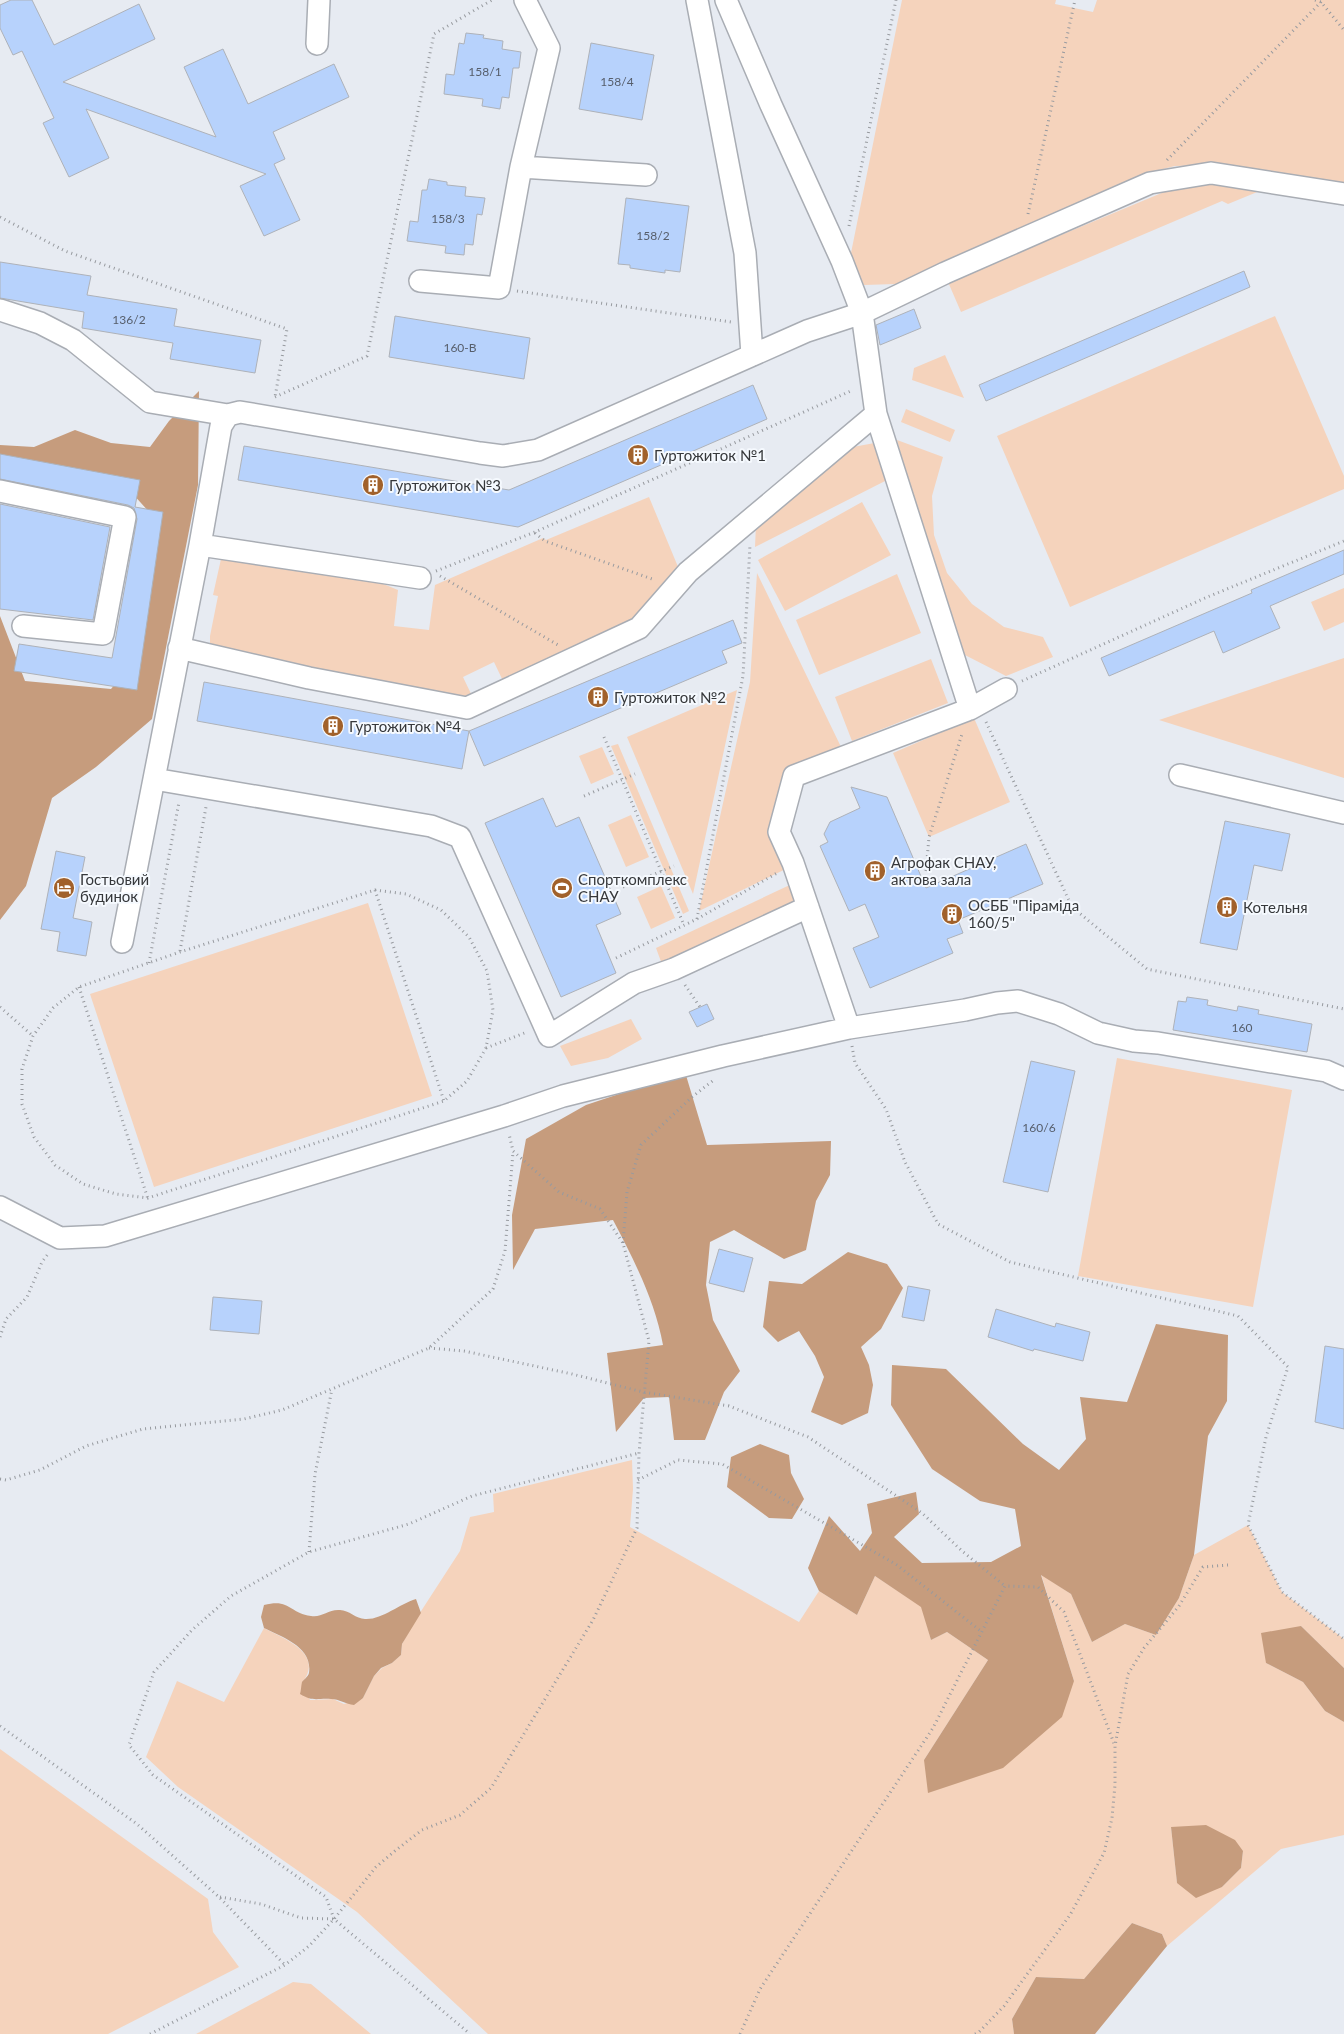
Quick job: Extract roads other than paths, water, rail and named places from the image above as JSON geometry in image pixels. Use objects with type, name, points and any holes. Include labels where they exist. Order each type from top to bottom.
[{"type":"lane","points":[[317,44],[319,0]]},
{"type":"lane","points":[[420,280],[499,288],[521,167],[550,48],[525,0]]},
{"type":"lane","points":[[697,0],[745,253],[752,355]]},
{"type":"lane","points":[[726,0],[775,114],[842,261],[862,313],[876,414],[974,707]]},
{"type":"lane","points":[[521,167],[646,174]]},
{"type":"lane","points":[[0,310],[40,323],[73,340],[150,402],[228,415],[273,407],[503,456],[538,450],[808,331],[862,313],[945,273],[1150,183],[1211,173],[1344,194]]},
{"type":"lane","points":[[179,648],[308,678],[467,708],[639,628],[676,588],[688,572],[876,414]]},
{"type":"lane","points":[[122,942],[200,545],[220,426],[228,415]]},
{"type":"lane","points":[[0,491],[125,516],[103,634],[23,626]]},
{"type":"lane","points":[[200,545],[420,578]]},
{"type":"lane","points":[[849,1028],[793,863],[779,832],[794,776],[974,707],[1006,689]]},
{"type":"lane","points":[[1180,775],[1344,813]]},
{"type":"lane","points":[[154,779],[431,826],[460,837],[549,1036],[634,983],[674,969],[808,908]]},
{"type":"lane","points":[[0,1207],[60,1238],[106,1236],[504,1116],[563,1096],[722,1056],[849,1028],[1018,1001],[1059,1014],[1098,1033],[1134,1041],[1158,1043],[1326,1071],[1344,1079]]},
{"type":"place","name":"Гуртожиток №1","points":[[638,455]]},
{"type":"place","name":"Гуртожиток №3","points":[[373,485]]},
{"type":"place","name":"Гуртожиток №2","points":[[598,697]]},
{"type":"place","name":"Гуртожиток №4","points":[[333,726]]},
{"type":"place","name":"Агрофак СНАУ, актова зала","points":[[875,871]]},
{"type":"place","name":"Гостьовий будинок","points":[[64,888]]},
{"type":"place","name":"Спорткомплекс СНАУ","points":[[562,888]]},
{"type":"place","name":"Котельня","points":[[1227,907]]},
{"type":"place","name":"ОСББ \"Піраміда 160/5\"","points":[[952,914]]}]
